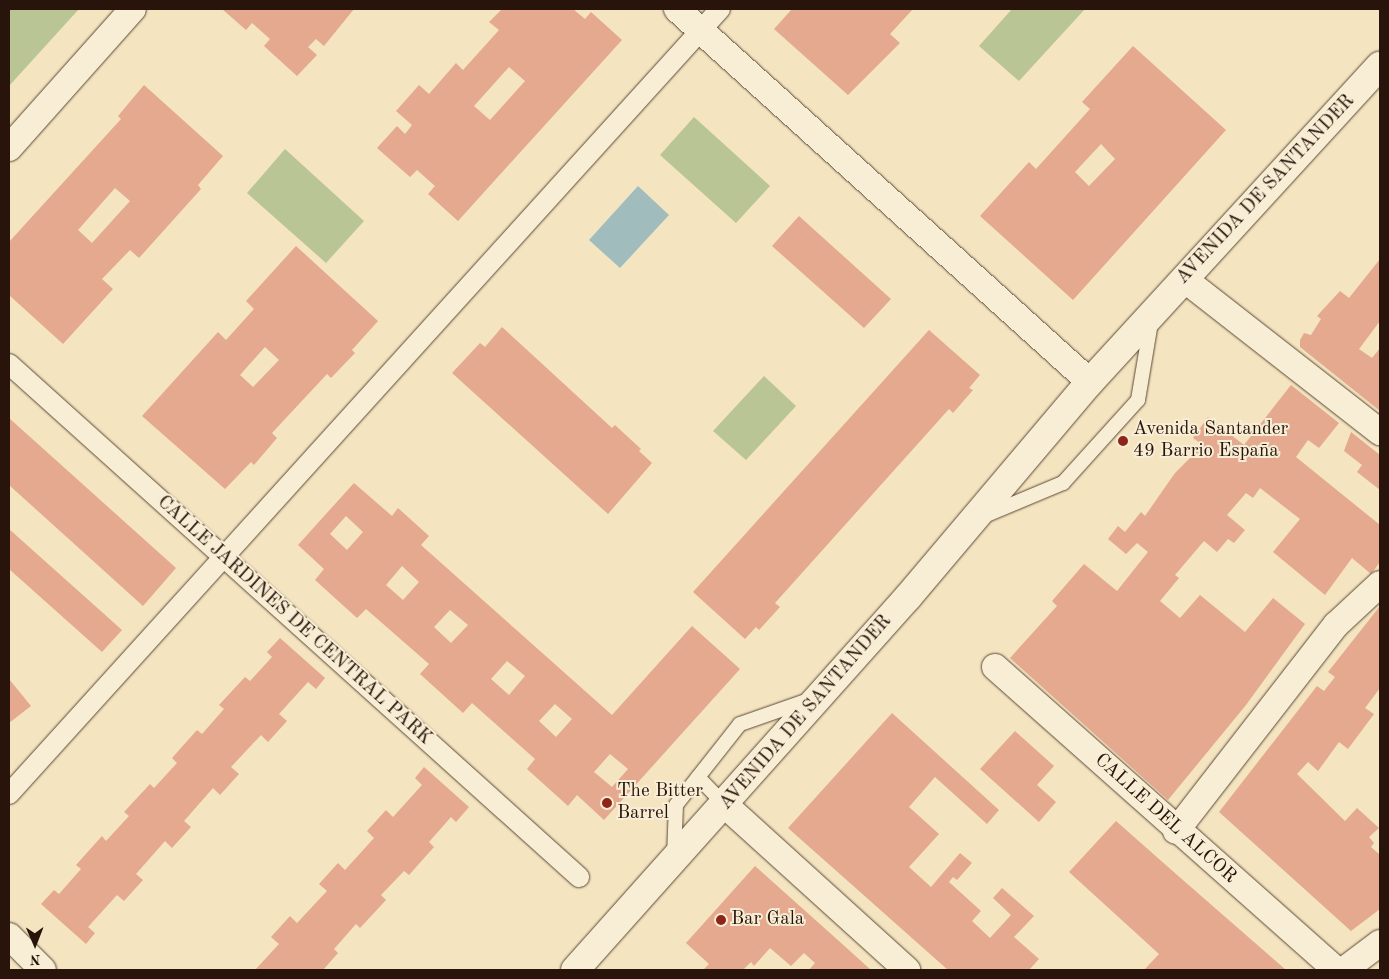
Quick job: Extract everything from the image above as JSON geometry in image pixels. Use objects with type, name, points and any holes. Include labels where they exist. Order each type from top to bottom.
[{"type":"main road","name":"AVENIDA DE SANTANDER","points":[[575,970],[822,695],[974,520],[1090,382],[1380,66]]},
{"type":"street","points":[[9,148],[134,9]]},
{"type":"street","points":[[677,9],[1090,382]]},
{"type":"street","points":[[9,794],[222,556],[720,9]]},
{"type":"street","points":[[1184,279],[1380,432]]},
{"type":"street","name":"CALLE JARDINES DE CENTRAL PARK","points":[[9,364],[579,877]]},
{"type":"street","points":[[1176,831],[1336,625],[1380,584]]},
{"type":"street","name":"CALLE DEL ALCOR","points":[[995,667],[1176,831],[1336,970]]},
{"type":"street","points":[[725,805],[908,970]]},
{"type":"street","points":[[9,936],[43,970]]},
{"type":"street","points":[[1344,970],[1380,943]]},
{"type":"lane","name":"AVENIDA DE SANTANDER","points":[[974,520],[1063,482],[1138,400],[1152,315]]},
{"type":"lane","points":[[674,862],[676,805],[740,724],[822,695]]},
{"type":"lane","points":[[698,778],[725,805]]},
{"type":"green space","points":[[9,9],[79,9],[9,86]]},
{"type":"green space","points":[[1012,9],[1085,9],[1019,81],[979,46]]},
{"type":"green space","points":[[694,117],[770,186],[736,223],[660,155]]},
{"type":"green space","points":[[285,149],[364,221],[326,263],[247,193]]},
{"type":"green space","points":[[764,376],[796,406],[746,460],[713,431]]},
{"type":"water","points":[[638,186],[669,215],[620,268],[589,240]]},
{"type":"building","points":[[222,9],[354,9],[324,46],[316,39],[308,47],[317,55],[297,76],[264,46],[270,39],[252,23],[246,30]]},
{"type":"building","points":[[502,9],[573,9],[585,19],[591,12],[622,40],[458,221],[428,194],[435,186],[417,170],[410,177],[377,148],[397,126],[405,134],[412,125],[396,111],[419,85],[429,94],[456,63],[463,70],[499,30],[489,22]],"holes":[[[509,67],[525,81],[490,120],[474,106]]]},
{"type":"building","points":[[792,9],[913,9],[890,34],[900,43],[848,95],[774,29]]},
{"type":"building","points":[[1133,46],[1226,130],[1073,300],[980,216],[1029,162],[1036,169],[1090,109],[1082,102]],"holes":[[[1101,144],[1115,159],[1089,186],[1075,172]]]},
{"type":"building","points":[[144,85],[223,156],[198,185],[201,189],[139,258],[130,250],[102,279],[113,289],[63,344],[9,295],[9,242],[121,119],[118,116]],"holes":[[[115,188],[130,201],[92,243],[78,230]]]},
{"type":"building","points":[[799,216],[891,299],[864,328],[772,246]]},
{"type":"building","points":[[296,246],[378,321],[352,350],[355,353],[331,378],[327,374],[272,433],[277,438],[254,465],[251,462],[225,489],[142,416],[218,332],[226,340],[254,309],[246,301]],"holes":[[[265,347],[279,360],[253,387],[240,375]]]},
{"type":"building","points":[[1380,259],[1380,321],[1359,349],[1372,358],[1380,348],[1380,411],[1300,347],[1300,340],[1304,333],[1311,335],[1321,319],[1317,316],[1340,291],[1349,298]]},
{"type":"building","points":[[502,327],[612,428],[615,425],[641,449],[639,451],[652,463],[608,514],[452,373],[480,343],[485,347]]},
{"type":"building","points":[[929,330],[980,375],[969,388],[973,390],[953,413],[949,409],[775,603],[780,607],[759,630],[756,627],[745,639],[693,592]]},
{"type":"building","points":[[1291,385],[1339,423],[1319,448],[1308,440],[1296,457],[1380,525],[1380,562],[1371,574],[1352,558],[1325,595],[1273,552],[1300,519],[1260,488],[1253,498],[1246,493],[1227,515],[1245,530],[1234,543],[1228,539],[1217,552],[1204,541],[1175,575],[1179,578],[1160,601],[1180,618],[1200,595],[1245,632],[1273,598],[1305,624],[1246,705],[1168,800],[1010,658],[1057,606],[1052,601],[1084,564],[1117,591],[1148,552],[1137,543],[1126,554],[1108,539],[1118,526],[1125,532],[1141,512],[1145,516],[1175,473],[1203,445],[1193,438],[1208,417],[1244,445]]},
{"type":"building","points":[[9,418],[176,568],[143,606],[9,485]]},
{"type":"building","points":[[1351,432],[1380,455],[1380,490],[1357,472],[1362,465],[1344,451]]},
{"type":"building","points":[[354,483],[392,516],[398,508],[429,536],[421,545],[612,715],[692,626],[740,669],[604,820],[577,795],[568,806],[527,769],[535,759],[472,703],[463,713],[420,674],[429,664],[366,609],[357,618],[315,580],[324,569],[298,545]],"holes":[[[346,516],[363,532],[347,550],[330,534]],[[402,566],[419,582],[403,600],[386,585]],[[450,610],[468,625],[451,643],[434,627]],[[507,661],[525,676],[509,695],[491,679]],[[555,704],[572,719],[556,737],[539,721]],[[610,754],[628,769],[612,787],[594,772]]]},
{"type":"building","points":[[9,529],[122,630],[102,652],[9,569]]},
{"type":"building","points":[[1380,606],[1380,688],[1365,708],[1374,714],[1348,749],[1339,742],[1318,771],[1308,762],[1297,774],[1345,821],[1357,808],[1379,828],[1369,837],[1374,843],[1371,847],[1380,855],[1380,909],[1351,931],[1219,812],[1317,686],[1324,691],[1335,677],[1328,672]]},
{"type":"building","points":[[280,638],[325,678],[316,689],[308,682],[279,714],[287,721],[268,742],[261,735],[231,767],[239,774],[220,795],[213,788],[184,821],[191,827],[172,848],[165,841],[136,874],[143,880],[124,901],[117,895],[88,927],[95,933],[86,944],[41,904],[54,890],[59,894],[81,869],[76,865],[102,836],[106,841],[129,816],[124,812],[150,784],[154,788],[177,763],[172,758],[197,730],[202,734],[224,709],[219,705],[245,677],[250,681],[272,657],[267,652]]},
{"type":"building","points":[[9,679],[31,706],[9,723]]},
{"type":"building","points":[[892,713],[999,810],[987,824],[935,777],[909,807],[939,834],[909,867],[931,887],[960,853],[972,863],[957,880],[953,877],[949,882],[981,911],[972,921],[990,938],[1011,915],[993,898],[1002,888],[1034,916],[1014,937],[1039,959],[1029,970],[948,970],[788,828]]},
{"type":"building","points":[[1015,731],[1054,766],[1037,785],[1056,802],[1039,822],[980,769]]},
{"type":"building","points":[[424,767],[469,807],[456,822],[451,817],[429,842],[434,847],[409,875],[404,871],[381,895],[386,900],[360,928],[356,924],[334,949],[338,953],[323,970],[255,970],[279,944],[271,937],[290,916],[297,923],[327,891],[319,884],[338,863],[345,870],[374,838],[367,831],[386,810],[393,817],[422,785],[415,778]]},
{"type":"building","points":[[1116,821],[1286,970],[1144,970],[1159,954],[1069,872]]},
{"type":"building","points":[[755,866],[871,970],[809,970],[815,963],[804,953],[791,966],[770,948],[754,966],[751,962],[743,970],[703,970],[709,964],[686,943]]},
{"type":"place","name":"Avenida Santander 49 Barrio España","points":[[1123,441]]},
{"type":"place","name":"The Bitter Barrel","points":[[607,803]]},
{"type":"place","name":"Bar Gala","points":[[721,920]]}]
